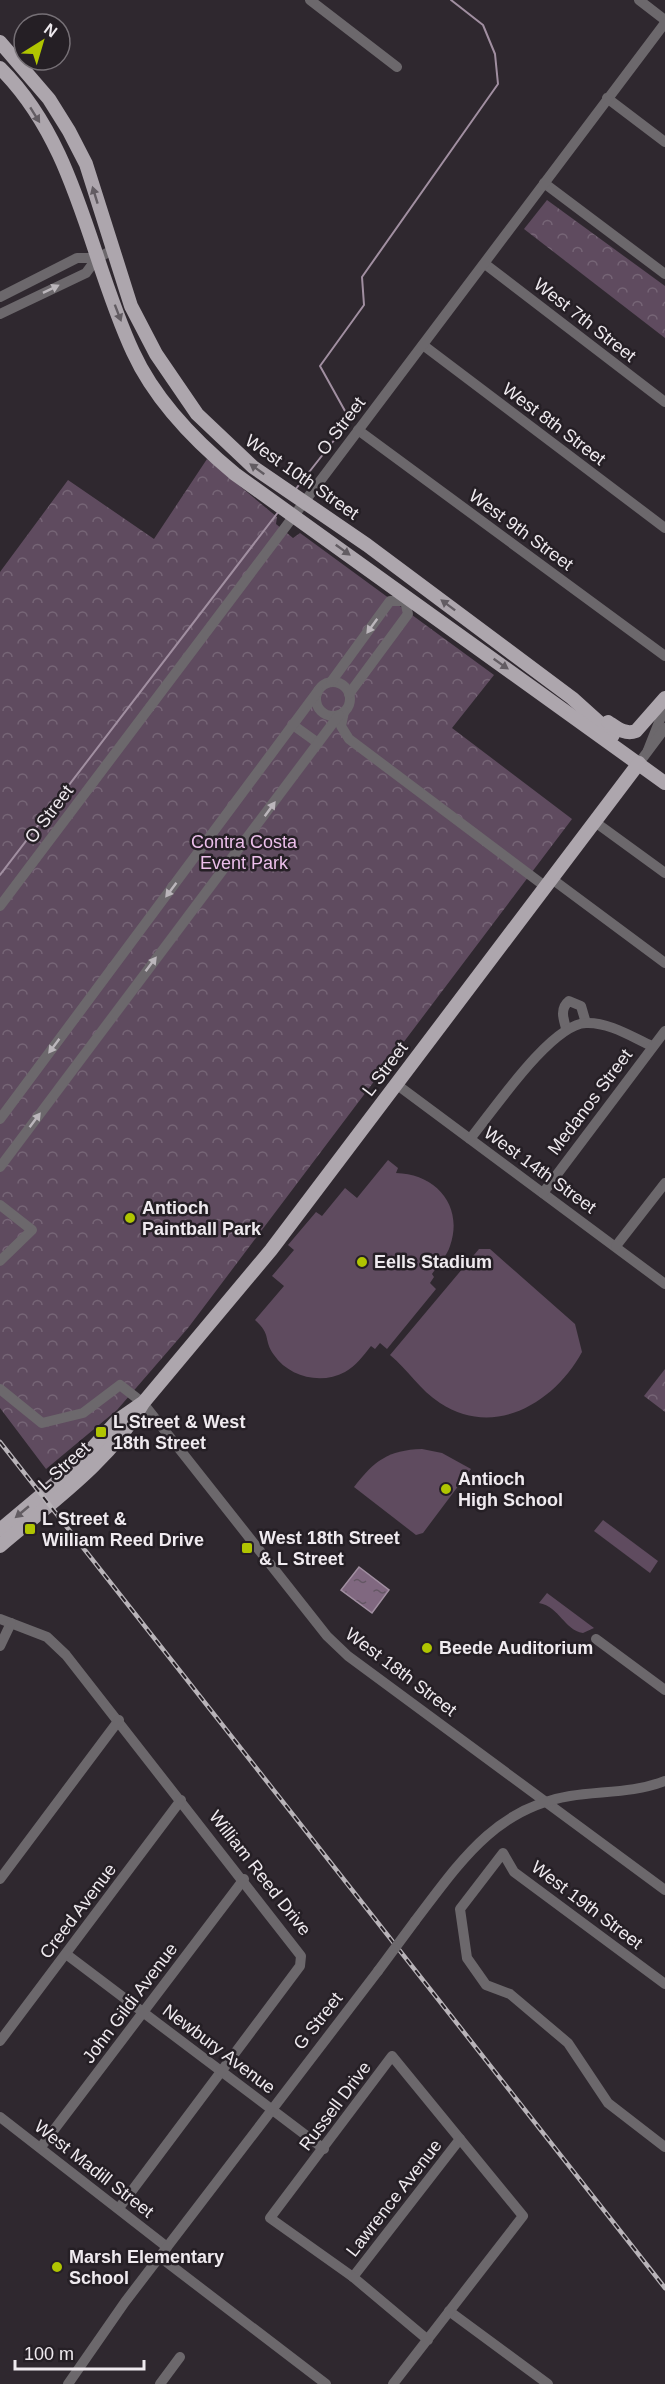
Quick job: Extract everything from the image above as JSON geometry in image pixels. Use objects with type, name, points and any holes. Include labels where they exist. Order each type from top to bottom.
[{"type":"main road","name":"West 10th Street","points":[[0,42],[43,92],[69,131],[86,165],[131,306],[151,344],[197,414],[253,467],[418,583],[572,698],[629,750],[639,763]]},
{"type":"main road","name":"West 10th Street","points":[[0,68],[28,102],[64,164],[133,354],[180,423],[235,474],[296,516],[406,600],[665,783]]},
{"type":"main road","points":[[572,698],[630,734],[636,731],[665,698]]},
{"type":"main road","name":"L Street","points":[[0,1546],[85,1473],[128,1429],[143,1403],[271,1250],[639,763]]},
{"type":"main road","name":"L Street","points":[[0,1530],[76,1466],[118,1420],[143,1403]]},
{"type":"street","points":[[310,0],[397,67]]},
{"type":"street","points":[[639,0],[665,21]]},
{"type":"street","name":"O Street","points":[[0,906],[296,516],[665,21]]},
{"type":"street","points":[[607,98],[665,142]]},
{"type":"street","points":[[544,183],[663,269]]},
{"type":"street","points":[[0,297],[77,258],[97,258],[113,250]]},
{"type":"street","points":[[0,314],[86,273],[97,258]]},
{"type":"street","name":"West 7th Street","points":[[485,264],[665,402]]},
{"type":"street","name":"West 8th Street","points":[[423,345],[665,528]]},
{"type":"street","name":"West 9th Street","points":[[358,430],[665,656]]},
{"type":"street","points":[[349,694],[408,614],[406,600],[418,583]]},
{"type":"street","points":[[0,1119],[318,691],[331,682],[390,601],[406,600]]},
{"type":"street","points":[[0,1167],[342,714],[350,702],[349,694],[341,684],[331,682]]},
{"type":"street","points":[[318,691],[316,702],[322,712],[327,715],[342,714]]},
{"type":"street","name":"L Street","points":[[648,750],[665,707]]},
{"type":"street","points":[[342,714],[341,726],[349,739],[549,883],[665,963]]},
{"type":"street","points":[[293,725],[318,743]]},
{"type":"street","name":"L Street","points":[[639,763],[665,728]]},
{"type":"street","points":[[595,822],[665,873]]},
{"type":"street","points":[[567,1028],[562,1015],[564,1005],[569,1001],[581,1006],[586,1023]]},
{"type":"street","points":[[470,1139],[544,1047],[567,1028],[586,1023],[614,1029],[652,1046]]},
{"type":"street","name":"Medanos Street","points":[[543,1193],[665,1030]]},
{"type":"street","name":"West 14th Street","points":[[396,1084],[665,1284]]},
{"type":"street","points":[[616,1246],[665,1183]]},
{"type":"street","points":[[0,1205],[32,1230],[0,1261]]},
{"type":"street","name":"West 18th Street","points":[[0,1389],[42,1424],[83,1413],[120,1385],[143,1403],[327,1636],[348,1656],[665,1890]]},
{"type":"street","points":[[0,1646],[5,1621]]},
{"type":"street","name":"William Reed Drive","points":[[5,1621],[31,1630],[57,1644],[299,1950],[300,1965],[119,2208]]},
{"type":"street","points":[[596,1639],[665,1690]]},
{"type":"street","points":[[0,1879],[119,1720]]},
{"type":"street","name":"G Street","points":[[68,2384],[167,2247],[415,1921],[462,1860],[488,1832],[506,1820],[547,1802],[569,1796],[628,1791],[665,1781]]},
{"type":"street","name":"Creed Avenue","points":[[0,2041],[181,1800]]},
{"type":"street","name":"West 19th Street","points":[[665,1984],[514,1872],[503,1853],[460,1909],[467,1958],[486,1985],[510,1994],[568,2043],[608,2103],[665,2147]]},
{"type":"street","name":"John Gildi Avenue","points":[[41,2147],[244,1879]]},
{"type":"street","name":"Newbury Avenue","points":[[66,1954],[324,2149]]},
{"type":"street","name":"Russell Drive","points":[[393,2384],[428,2340],[523,2216],[392,2056],[270,2218],[353,2277],[428,2340]]},
{"type":"street","name":"West Madill Street","points":[[0,2117],[167,2247]]},
{"type":"street","name":"Lawrence Avenue","points":[[353,2277],[460,2139]]},
{"type":"street","points":[[160,2257],[326,2384]]},
{"type":"street","points":[[449,2311],[548,2384]]},
{"type":"street","points":[[160,2384],[180,2357]]},
{"type":"green space","points":[[547,200],[665,286],[665,338],[524,229]]},
{"type":"green space","name":"Contra Costa Event Park","points":[[207,459],[277,517],[276,524],[293,538],[300,533],[494,675],[452,728],[572,819],[188,1328],[117,1410],[46,1469],[0,1408],[0,572],[68,480],[154,539]]},
{"type":"green space","name":"Eells Stadium","points":[[388,1160],[398,1168],[396,1173],[423,1179],[434,1186],[450,1206],[453,1231],[449,1250],[432,1274],[434,1277],[430,1283],[436,1289],[387,1349],[380,1343],[375,1349],[371,1346],[353,1367],[336,1376],[306,1377],[280,1363],[269,1345],[264,1330],[255,1320],[284,1286],[272,1276],[294,1250],[288,1245],[316,1212],[322,1216],[345,1188],[357,1198]]},
{"type":"green space","points":[[479,1249],[490,1249],[575,1324],[582,1352],[556,1386],[540,1400],[522,1410],[502,1416],[482,1417],[461,1413],[440,1403],[390,1355]]},
{"type":"green space","points":[[665,1369],[665,1412],[644,1396]]},
{"type":"green space","points":[[422,1449],[442,1453],[471,1469],[423,1533],[416,1535],[354,1487],[368,1470],[383,1459],[400,1452]]},
{"type":"green space","points":[[603,1520],[658,1561],[650,1573],[594,1531]]},
{"type":"green space","points":[[547,1593],[594,1628],[583,1633],[571,1628],[552,1609],[539,1603]]},
{"type":"water","points":[[359,1567],[389,1590],[372,1613],[341,1590]]},
{"type":"waterway","points":[[295,490],[350,420],[320,366],[364,305],[362,277],[498,84],[495,54],[483,25],[451,0]]},
{"type":"waterway","points":[[0,875],[279,511]]},
{"type":"railway","points":[[0,1442],[665,2288]]},
{"type":"place","name":"Antioch Paintball Park","points":[[130,1218]]},
{"type":"place","name":"Eells Stadium","points":[[362,1262]]},
{"type":"place","name":"L Street & West 18th Street","points":[[101,1432]]},
{"type":"place","name":"Antioch High School","points":[[446,1489]]},
{"type":"place","name":"L Street & William Reed Drive","points":[[30,1529]]},
{"type":"place","name":"West 18th Street & L Street","points":[[247,1548]]},
{"type":"place","name":"Beede Auditorium","points":[[427,1648]]},
{"type":"place","name":"Marsh Elementary School","points":[[57,2267]]}]
